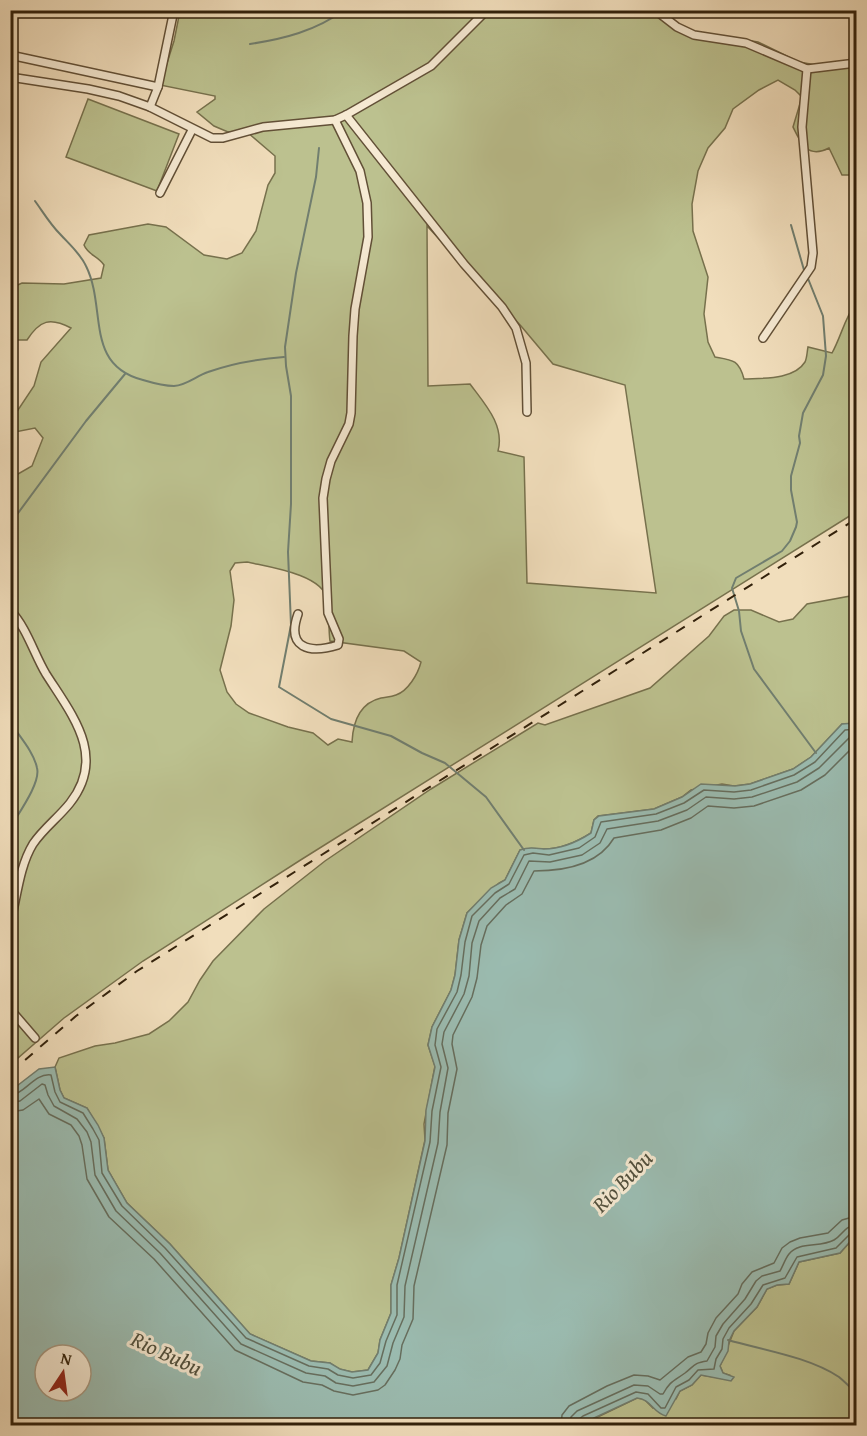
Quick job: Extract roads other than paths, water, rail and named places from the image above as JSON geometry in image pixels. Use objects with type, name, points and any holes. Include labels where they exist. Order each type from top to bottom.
[{"type":"street","points":[[150,107],[158,87],[174,10]]},
{"type":"street","points":[[10,77],[88,88],[119,96],[150,107],[205,136],[217,138],[263,127],[336,120],[431,66],[487,10]]},
{"type":"street","points":[[655,10],[677,27],[694,34],[746,43],[807,69],[856,63]]},
{"type":"street","points":[[10,55],[158,87]]},
{"type":"street","points":[[763,338],[811,267],[813,253],[802,127],[807,69]]},
{"type":"street","points":[[346,115],[464,264],[502,307],[516,328],[526,363],[527,412]]},
{"type":"street","points":[[298,614],[293,631],[301,645],[317,649],[338,645],[339,639],[328,613],[323,498],[331,461],[349,424],[351,413],[355,309],[368,237],[367,203],[363,180],[336,120]]},
{"type":"street","points":[[160,193],[192,130]]},
{"type":"street","points":[[10,610],[20,622],[37,659],[76,721],[86,756],[84,772],[75,796],[32,846],[24,867],[10,924]]},
{"type":"street","points":[[10,1009],[35,1038]]},
{"type":"water","name":"Rio Bubu","points":[[842,724],[856,724],[856,1235],[840,1253],[799,1262],[789,1284],[767,1289],[757,1307],[734,1331],[729,1341],[728,1351],[720,1366],[723,1373],[734,1377],[731,1381],[701,1375],[692,1385],[680,1391],[666,1416],[646,1401],[637,1398],[579,1425],[11,1425],[10,1092],[13,1089],[39,1069],[55,1067],[64,1098],[87,1108],[98,1125],[104,1138],[108,1170],[127,1203],[170,1244],[250,1334],[311,1361],[330,1363],[352,1372],[368,1370],[378,1353],[380,1340],[391,1313],[391,1285],[425,1141],[426,1110],[435,1067],[428,1045],[432,1027],[451,990],[459,940],[467,913],[491,888],[505,880],[520,850],[557,848],[591,833],[594,820],[599,816],[654,809],[682,797],[701,784],[735,786],[750,784],[793,769],[811,757]]},
{"type":"waterway","points":[[250,44],[275,40],[311,29],[344,10]]},
{"type":"waterway","points":[[843,10],[856,12]]},
{"type":"waterway","points":[[319,148],[316,177],[296,273],[285,347],[291,396],[291,504],[288,552],[291,625],[279,687],[331,719],[391,736],[445,763],[486,797],[524,850]]},
{"type":"waterway","points":[[35,201],[53,226],[84,261],[92,282],[100,333],[105,348],[112,362],[124,373],[162,385],[174,386],[227,366],[284,357]]},
{"type":"waterway","points":[[791,225],[804,270]]},
{"type":"waterway","points":[[807,276],[823,316],[826,356],[823,375],[803,413],[800,443],[791,476],[796,527],[790,541],[782,551],[736,578],[732,588],[739,611],[741,631],[754,669],[816,753]]},
{"type":"waterway","points":[[10,524],[86,421],[125,374]]},
{"type":"waterway","points":[[10,722],[26,744],[37,768],[36,782],[10,828]]},
{"type":"waterway","points":[[728,1340],[814,1364],[839,1377],[856,1393]]},
{"type":"railway","points":[[10,1073],[76,1016],[137,971],[856,519]]}]
